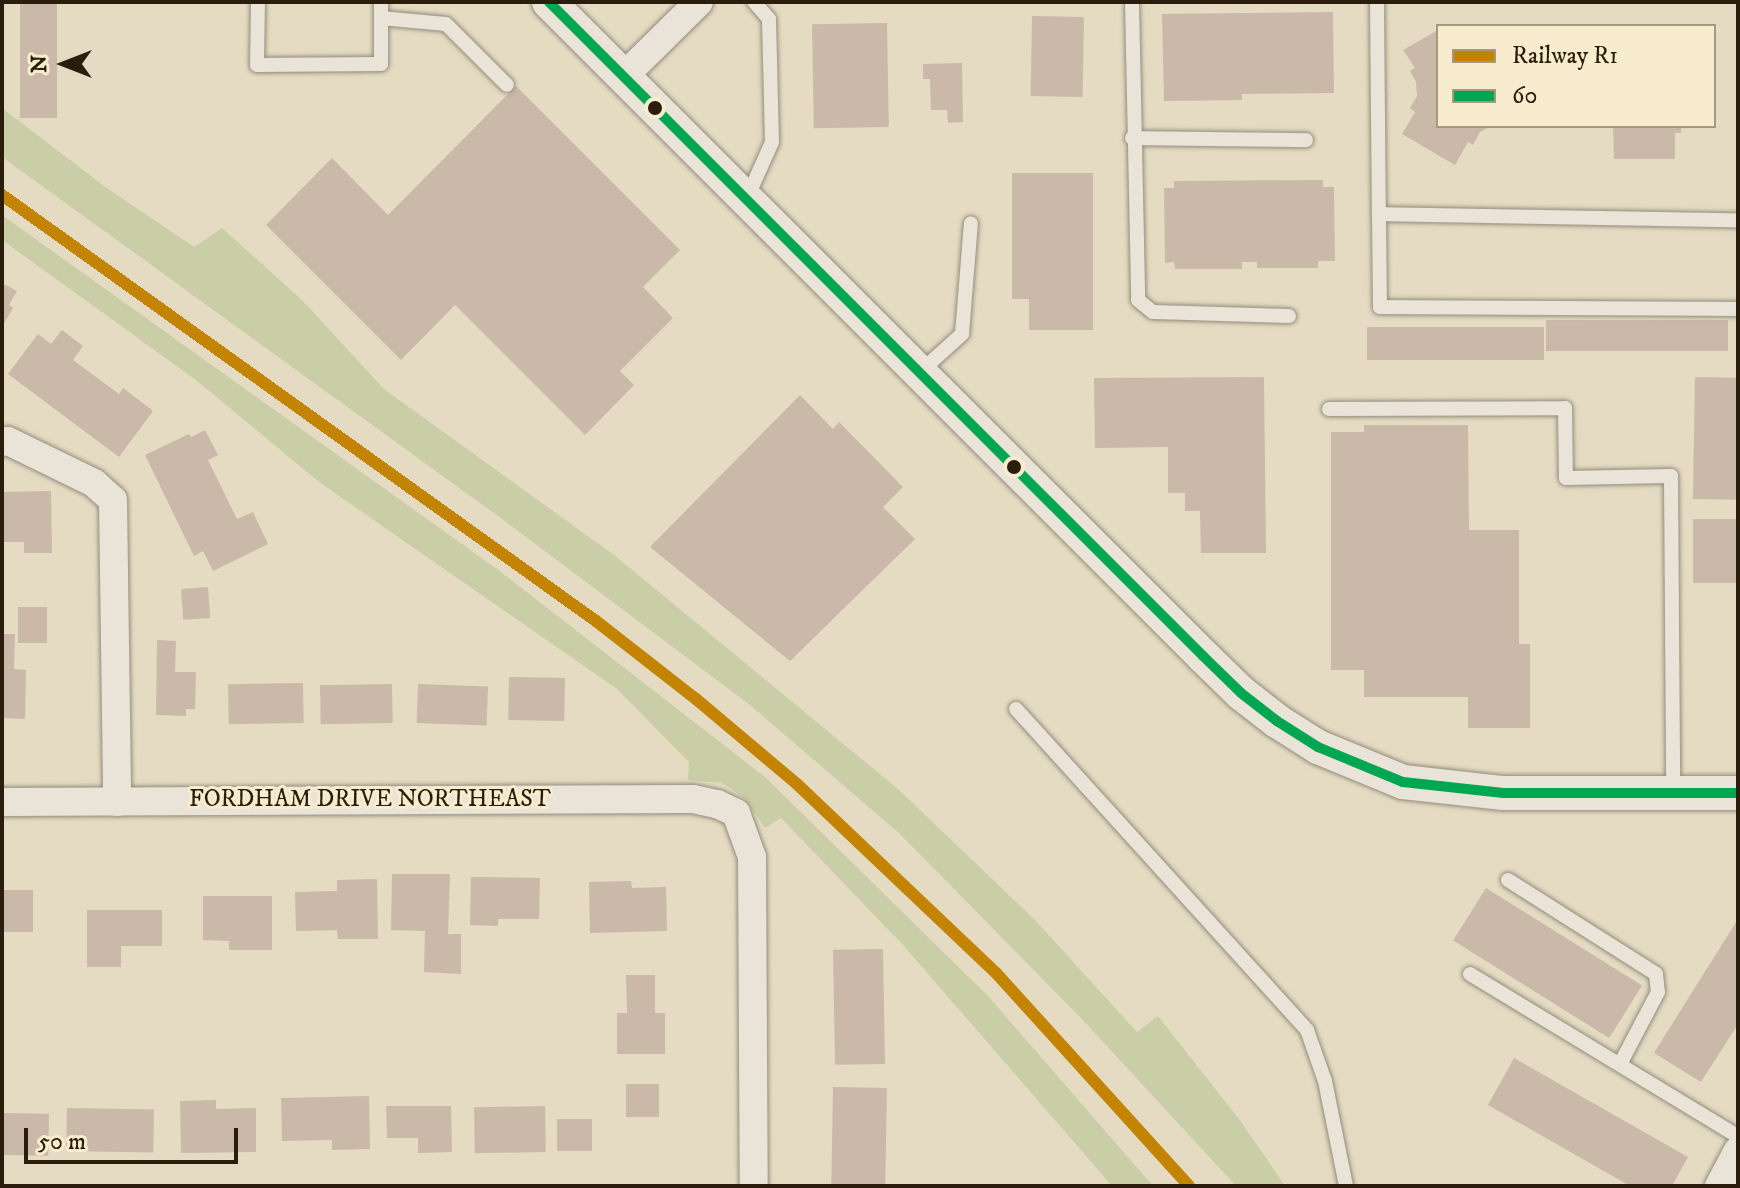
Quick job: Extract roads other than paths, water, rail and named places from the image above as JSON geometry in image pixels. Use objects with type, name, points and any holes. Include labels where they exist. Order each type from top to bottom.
[{"type":"street","points":[[549,2],[1241,693],[1318,747],[1403,782],[1434,786],[1503,793],[1738,793]]},
{"type":"street","points":[[624,76],[699,2]]},
{"type":"street","points":[[4,435],[94,483],[113,500],[117,802]]},
{"type":"street","name":"FORDHAM DRIVE NORTHEAST","points":[[2,802],[693,799],[717,804],[736,813],[752,857],[754,1186]]},
{"type":"street","points":[[1719,1186],[1738,1151]]},
{"type":"lane","points":[[258,2],[257,65],[381,64],[381,2]]},
{"type":"lane","points":[[746,199],[772,142],[769,19],[754,2]]},
{"type":"lane","points":[[1132,2],[1132,138],[1138,300],[1153,312],[1289,316]]},
{"type":"lane","points":[[1377,2],[1380,307],[1738,309]]},
{"type":"lane","points":[[381,18],[446,24],[507,85]]},
{"type":"lane","points":[[1132,138],[1306,140]]},
{"type":"lane","points":[[1379,214],[1738,220]]},
{"type":"lane","points":[[920,372],[962,334],[971,223]]},
{"type":"lane","points":[[1329,409],[1565,408],[1566,478],[1671,476],[1673,793]]},
{"type":"lane","points":[[1016,709],[1307,1030],[1325,1081],[1346,1186]]},
{"type":"lane","points":[[1508,880],[1656,974],[1658,992],[1620,1064]]},
{"type":"lane","points":[[1470,974],[1738,1136]]},
{"type":"rail line","name":"R1","points":[[2,195],[596,621],[696,699],[798,785],[996,973],[1189,1186]]}]
